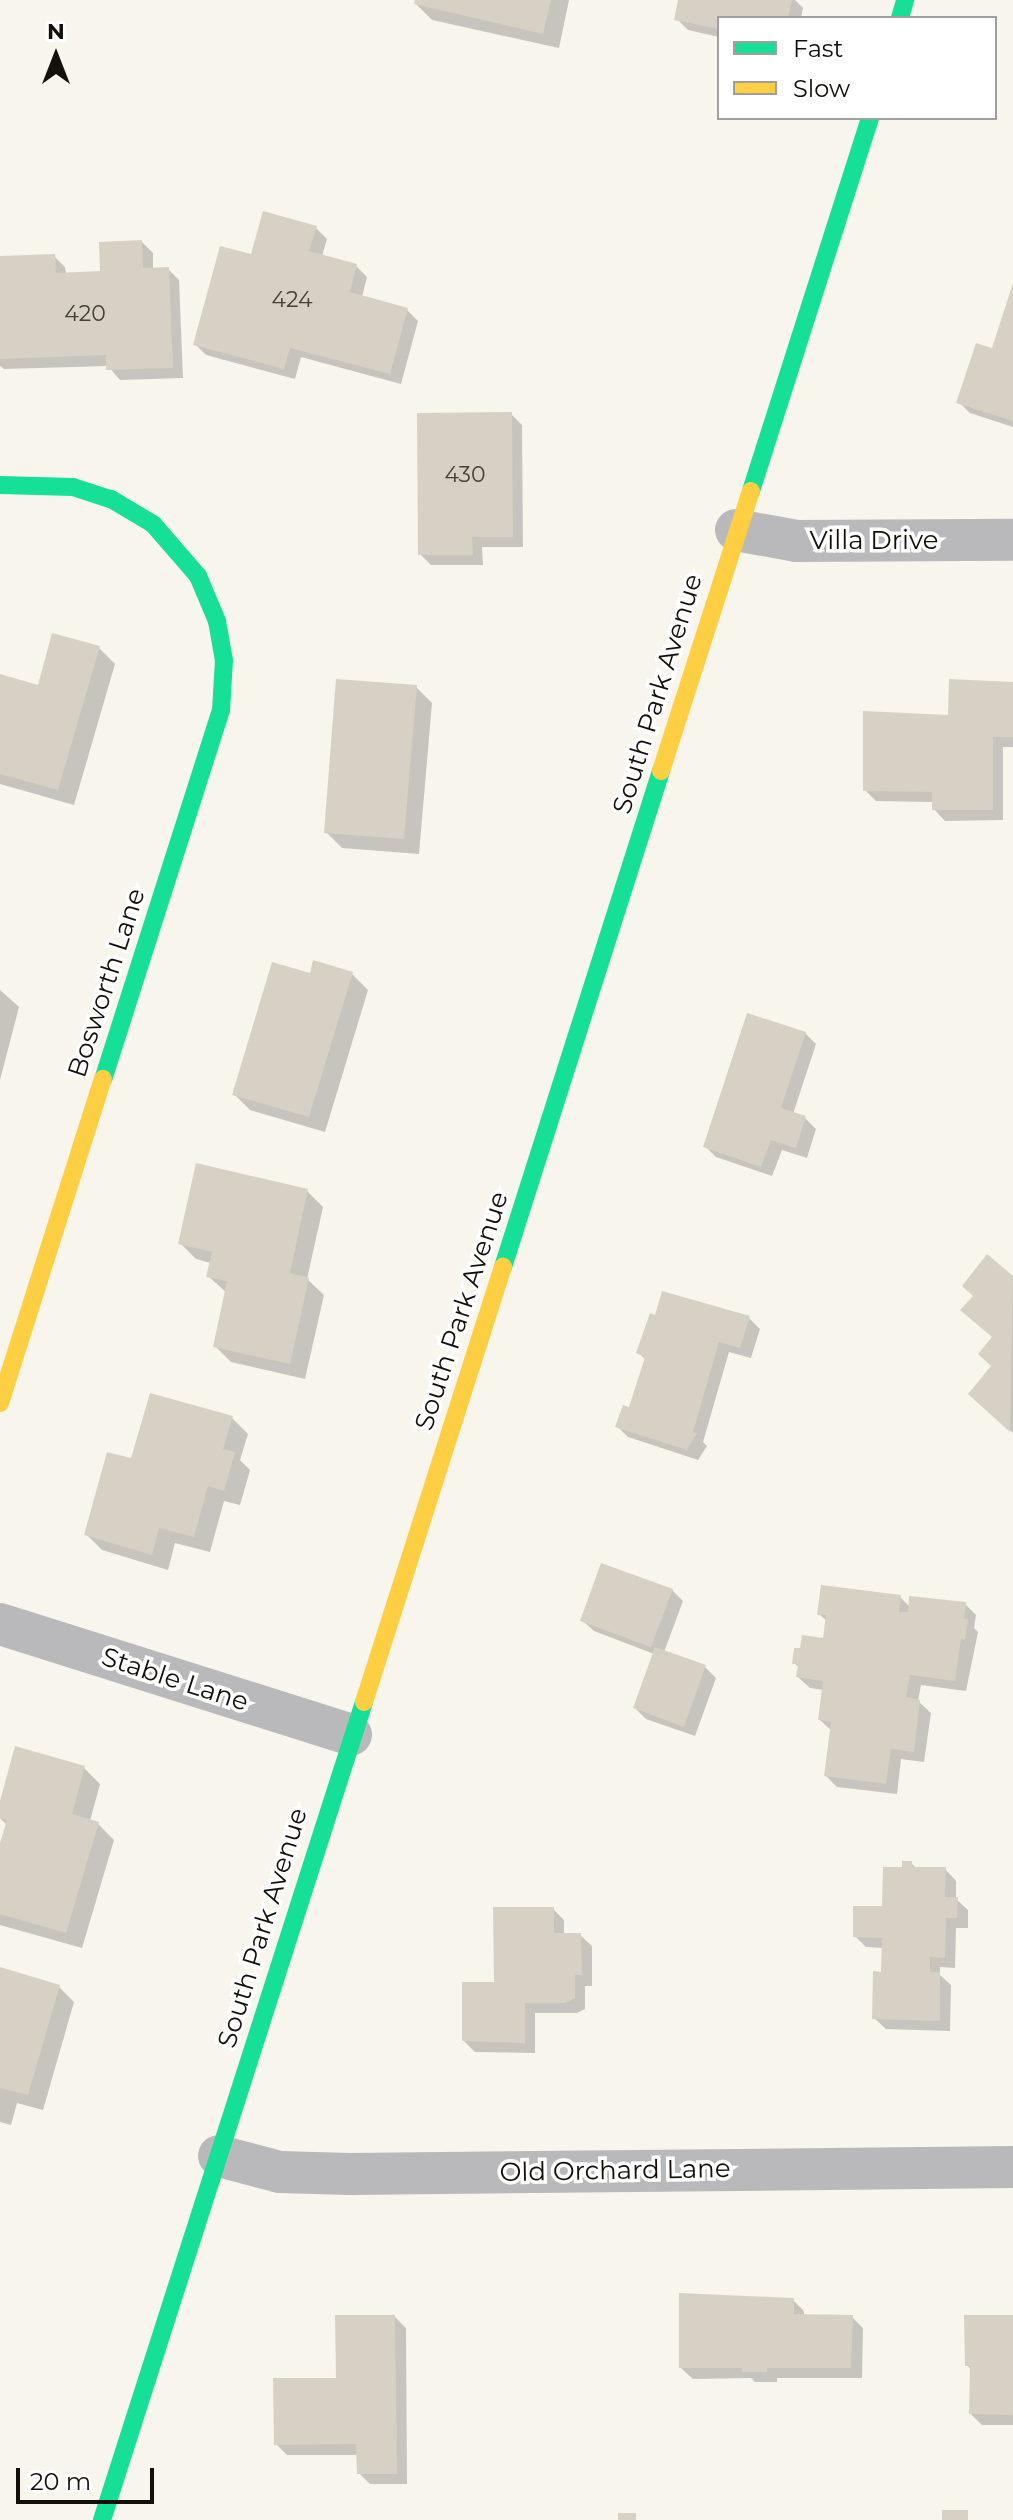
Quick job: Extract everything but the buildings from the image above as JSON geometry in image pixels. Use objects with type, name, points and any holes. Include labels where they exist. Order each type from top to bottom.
[{"type":"main road","name":"South Park Avenue","points":[[102,2520],[351,1735],[547,1137],[736,530],[869,120]]},
{"type":"main road","name":"Bosworth Lane","points":[[0,485],[73,487],[111,499],[153,524],[198,576],[217,621],[224,660],[221,710],[0,1403]]},
{"type":"street","name":"Villa Drive","points":[[736,530],[797,541],[1013,540]]},
{"type":"street","name":"Stable Lane","points":[[0,1624],[351,1735]]},
{"type":"street","name":"Old Orchard Lane","points":[[219,2156],[280,2172],[350,2174],[1013,2167]]},
{"type":"traffic: fast","points":[[901,16],[905,0]]},
{"type":"traffic: fast","points":[[751,491],[869,120]]},
{"type":"traffic: fast","points":[[0,485],[73,487],[111,499],[153,524],[198,576],[217,621],[224,660],[221,710],[103,1079]]},
{"type":"traffic: fast","points":[[503,1267],[661,771]]},
{"type":"traffic: fast","points":[[102,2520],[364,1702]]},
{"type":"traffic: slow","points":[[661,771],[751,491]]},
{"type":"traffic: slow","points":[[0,1403],[103,1079]]},
{"type":"traffic: slow","points":[[364,1702],[503,1267]]}]
